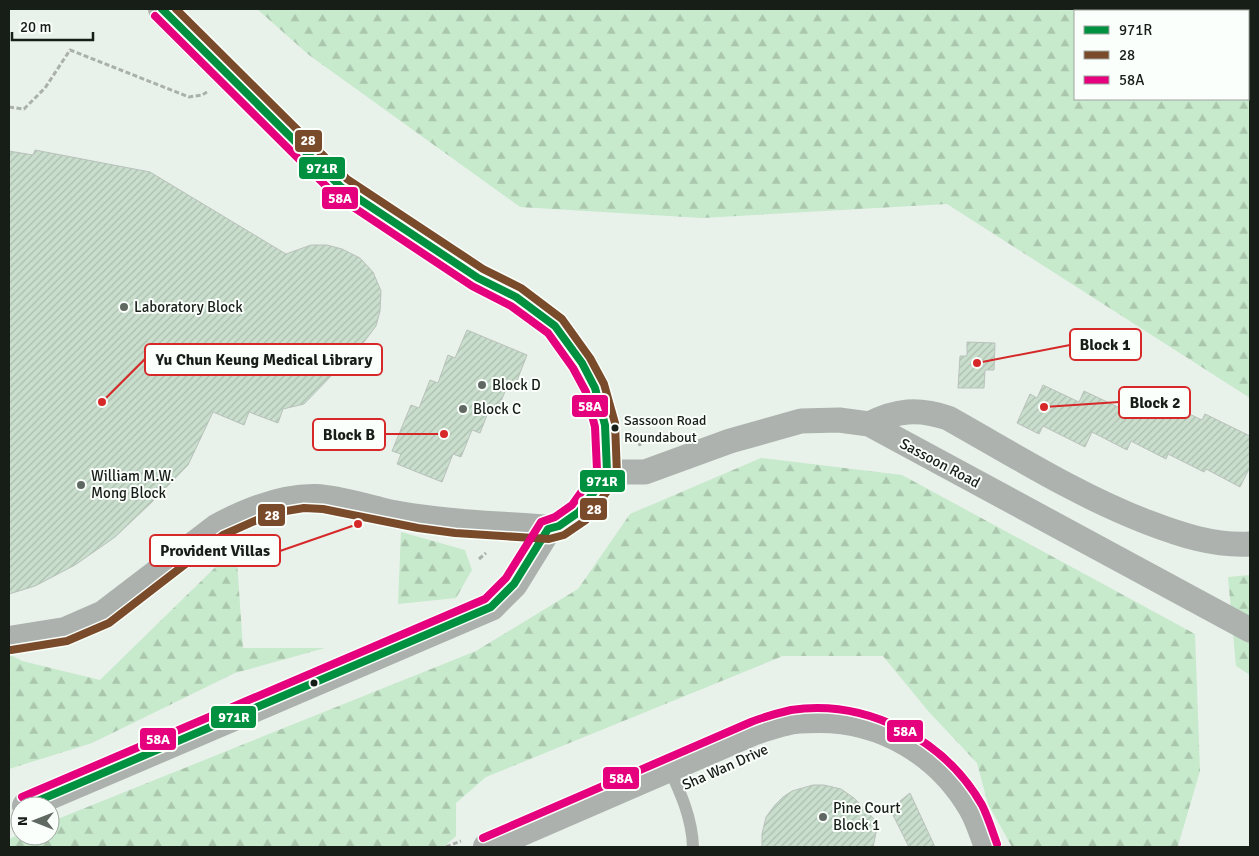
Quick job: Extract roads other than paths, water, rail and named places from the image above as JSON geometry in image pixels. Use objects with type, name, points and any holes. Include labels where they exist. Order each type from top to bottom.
[{"type":"main road","points":[[9,640],[65,631],[104,614],[218,527],[239,516],[279,502],[300,498],[317,498],[352,503],[380,511],[423,519],[548,530],[559,526],[579,512],[607,472],[605,425],[595,388],[582,363],[555,326],[516,297],[478,278],[340,187],[162,9]]},
{"type":"main road","points":[[49,796],[491,607],[514,584],[548,530]]},
{"type":"main road","name":"Sha Wan Drive","points":[[487,847],[756,731],[785,721],[807,719],[834,719],[860,723],[906,740],[927,754],[962,792],[973,810],[988,847]]},
{"type":"street","points":[[870,424],[900,412],[932,413],[948,418],[1050,476],[1122,512],[1198,540],[1224,544],[1250,544]]},
{"type":"street","name":"Sassoon Road","points":[[607,472],[646,472],[730,441],[801,421],[839,420],[870,424],[1250,630]]},
{"type":"lane","points":[[669,768],[688,812],[693,847]]},
{"type":"place","name":"Laboratory Block","points":[[124,307]]},
{"type":"place","name":"Block 1","points":[[977,363]]},
{"type":"place","name":"Block D","points":[[482,385]]},
{"type":"place","name":"Yu Chun Keung Medical Library","points":[[102,402]]},
{"type":"place","name":"Block 2","points":[[1044,407]]},
{"type":"place","name":"Block C","points":[[463,409]]},
{"type":"place","name":"Sassoon Road Roundabout","points":[[615,428]]},
{"type":"place","name":"Block B","points":[[444,434]]},
{"type":"place","name":"William M.W. Mong Block","points":[[81,485]]},
{"type":"place","name":"Provident Villas","points":[[358,524]]},
{"type":"place","name":"Pine Court Block 1","points":[[823,817]]}]
